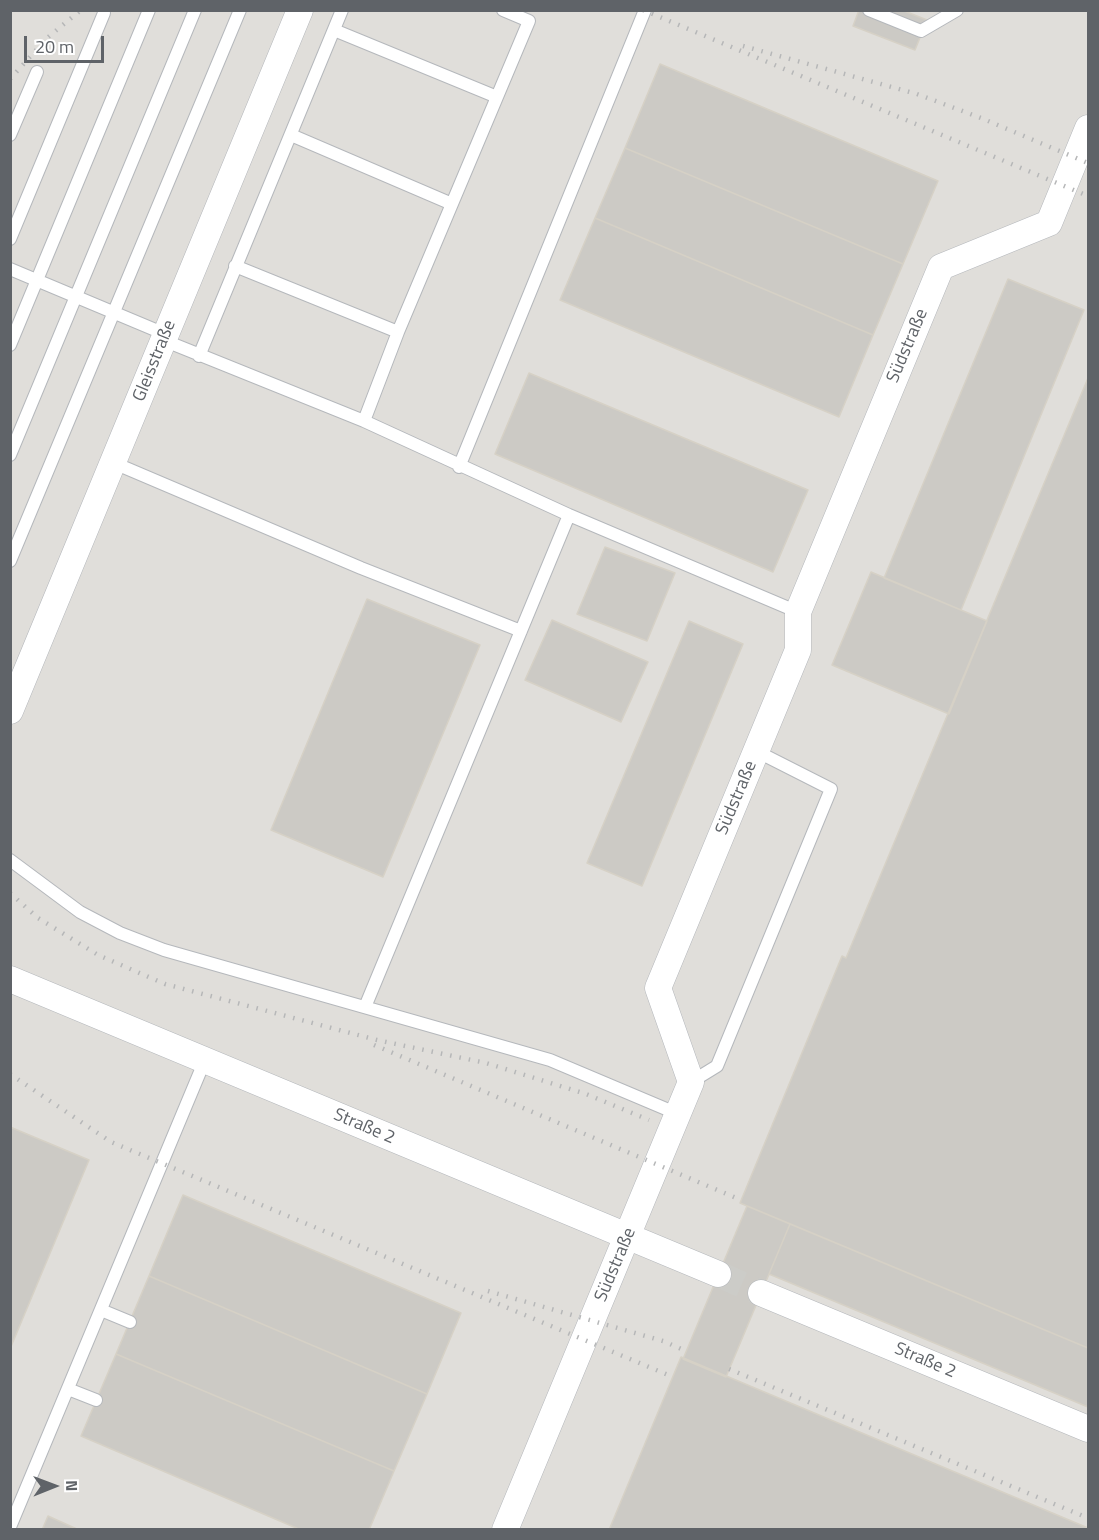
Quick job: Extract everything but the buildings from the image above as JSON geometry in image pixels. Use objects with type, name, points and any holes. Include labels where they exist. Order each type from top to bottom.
[{"type":"street","name":"Gleisstraße","points":[[10,711],[300,10]]},
{"type":"street","name":"Südstraße","points":[[505,1530],[692,1082],[658,988],[798,650],[798,612],[941,267],[1049,223],[1089,128]]},
{"type":"street","name":"Straße 2","points":[[10,979],[718,1274]]},
{"type":"street","name":"Straße 2","points":[[762,1293],[1089,1429]]},
{"type":"lane","points":[[10,345],[150,10]]},
{"type":"lane","points":[[10,455],[195,10]]},
{"type":"lane","points":[[10,561],[240,10]]},
{"type":"lane","points":[[199,356],[342,10]]},
{"type":"lane","points":[[364,421],[398,332],[529,21],[503,10]]},
{"type":"lane","points":[[459,467],[645,10]]},
{"type":"lane","points":[[869,10],[921,31],[957,10]]},
{"type":"lane","points":[[10,239],[104,13]]},
{"type":"lane","points":[[334,30],[497,97]]},
{"type":"lane","points":[[10,135],[37,72]]},
{"type":"lane","points":[[291,135],[452,204]]},
{"type":"lane","points":[[235,266],[398,332]]},
{"type":"lane","points":[[10,269],[114,313],[199,356],[364,421],[459,467],[798,612]]},
{"type":"lane","points":[[114,463],[361,568],[521,631]]},
{"type":"lane","points":[[365,1007],[569,515]]},
{"type":"lane","points":[[692,1082],[717,1066],[831,789],[756,751]]},
{"type":"lane","points":[[10,860],[80,912],[120,933],[164,950],[550,1060],[678,1113]]},
{"type":"lane","points":[[10,1527],[205,1060]]},
{"type":"lane","points":[[101,1310],[129,1322]]},
{"type":"lane","points":[[68,1389],[96,1400]]},
{"type":"shaded area","points":[[11,11],[1088,11],[1088,1529],[11,1529]]},
{"type":"tunnel","points":[[718,1274],[761,1293]]},
{"type":"railway","points":[[10,79],[47,38],[81,10]]},
{"type":"railway","points":[[643,10],[1088,196]]},
{"type":"railway","points":[[743,46],[917,94],[1088,163]]},
{"type":"railway","points":[[10,893],[38,918],[98,955],[165,984],[377,1040],[486,1063],[586,1094],[649,1120]]},
{"type":"railway","points":[[374,1045],[741,1200]]},
{"type":"railway","points":[[10,1074],[111,1142],[673,1377]]},
{"type":"railway","points":[[488,1291],[663,1341],[686,1351]]},
{"type":"railway","points":[[729,1369],[1088,1518]]}]
